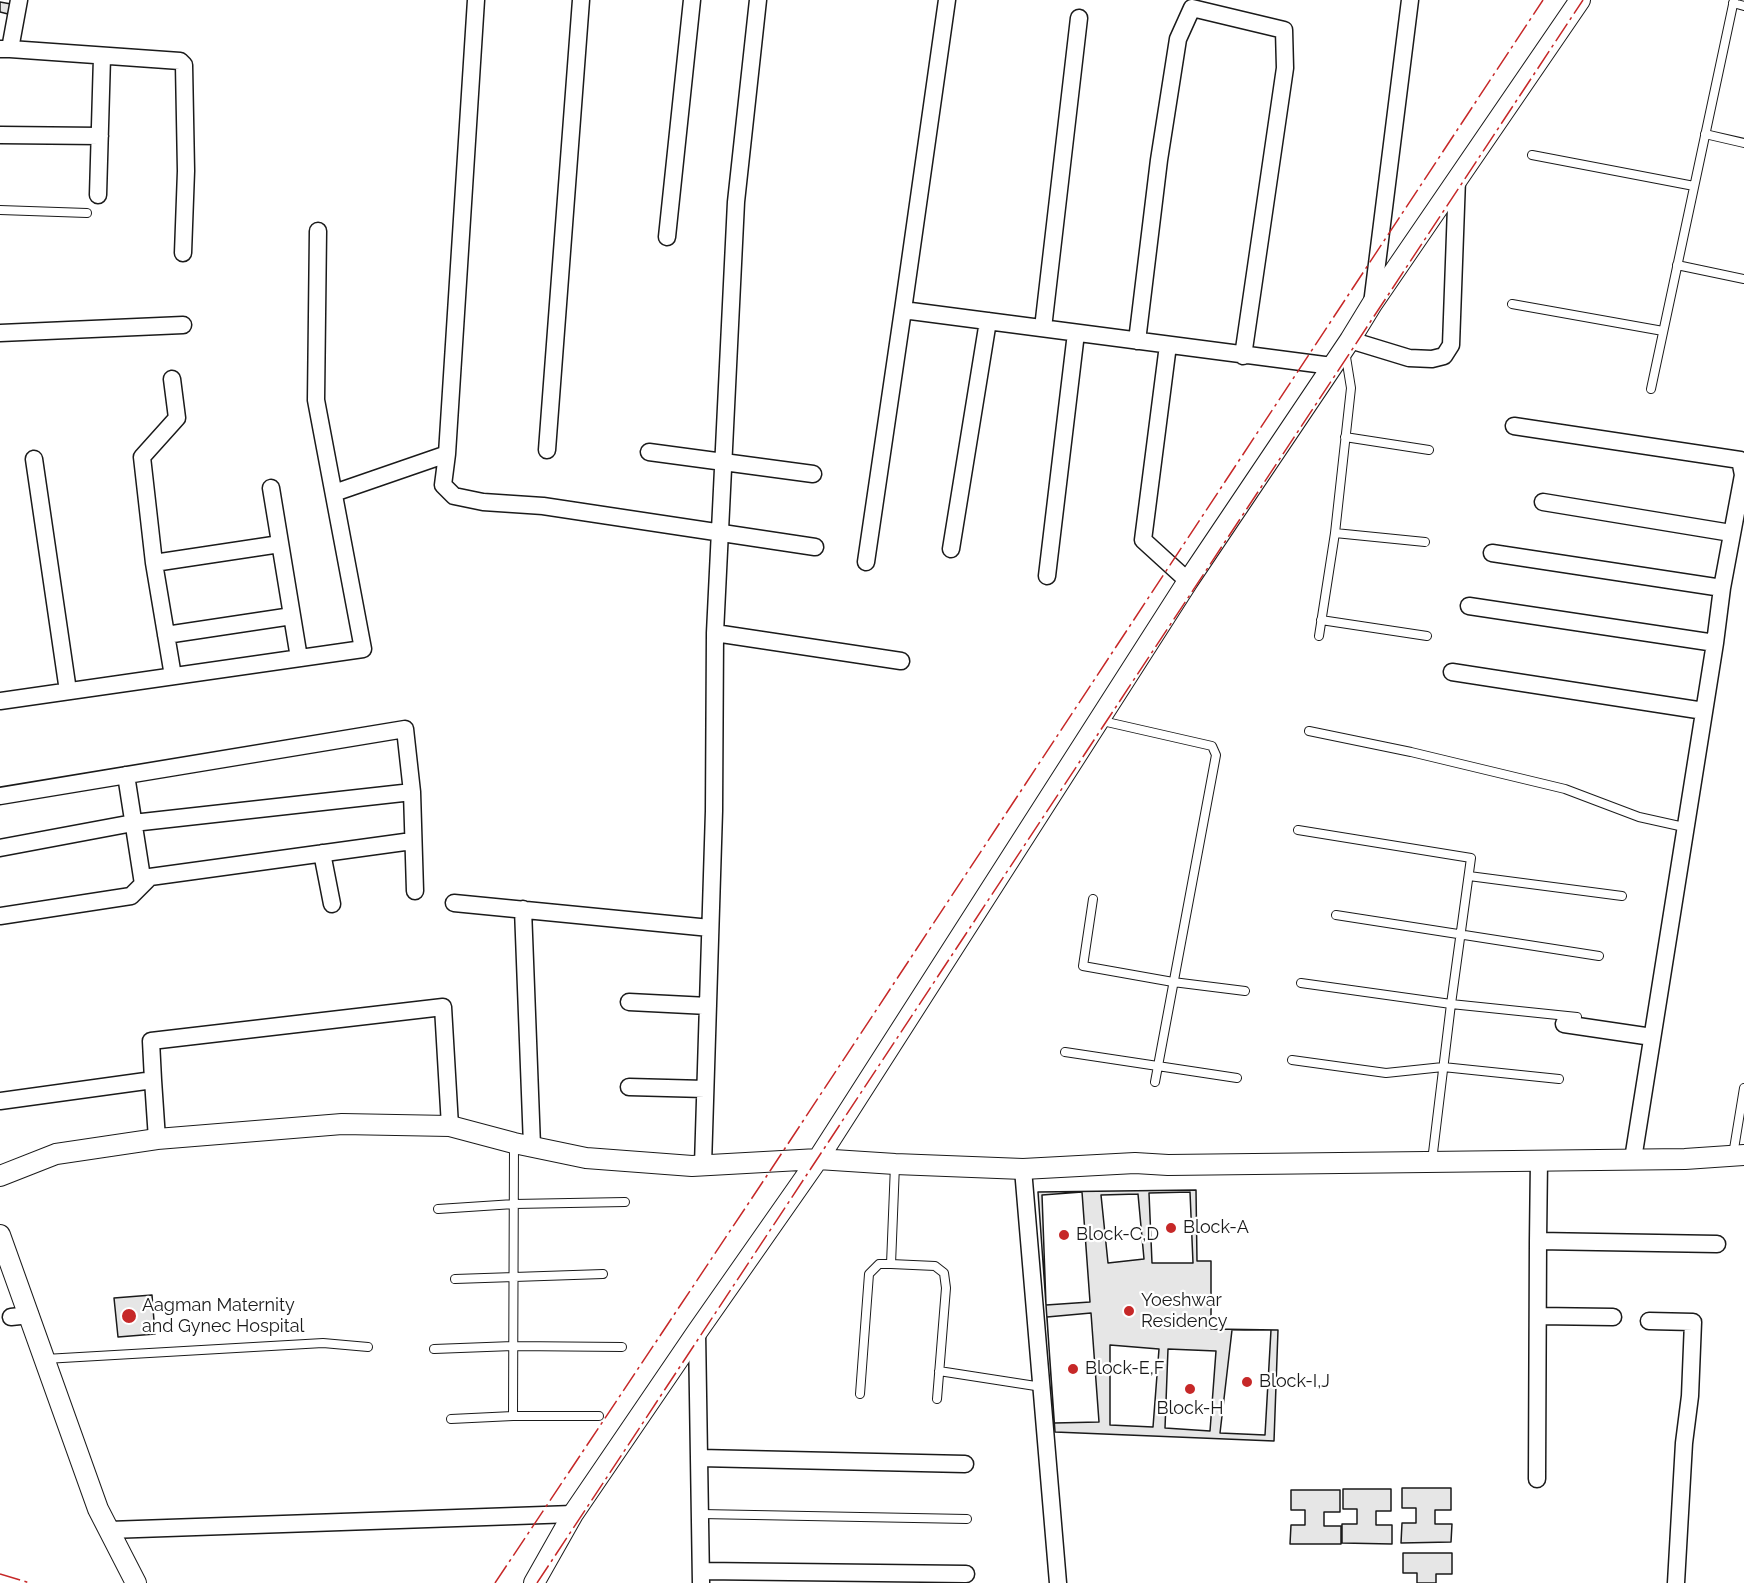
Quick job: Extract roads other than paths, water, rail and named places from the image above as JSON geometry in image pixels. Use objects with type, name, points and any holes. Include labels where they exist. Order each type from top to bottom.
[{"type":"street","points":[[19,0],[5,49],[180,61],[184,65],[186,171],[183,253]]},
{"type":"street","points":[[476,0],[447,454],[443,485],[454,496],[483,502],[543,506],[815,548]]},
{"type":"street","points":[[547,450],[581,0]]},
{"type":"street","points":[[667,237],[692,0]]},
{"type":"street","points":[[704,1166],[714,812],[715,633],[736,202],[758,0]]},
{"type":"street","points":[[866,562],[947,0]]},
{"type":"street","points":[[1372,304],[1410,0]]},
{"type":"street","points":[[534,1583],[573,1514],[818,1159],[1188,581],[1372,304],[1580,0]]},
{"type":"street","points":[[1137,341],[1159,160],[1178,39],[1192,8],[1284,30],[1284,68],[1243,356]]},
{"type":"street","points":[[1043,328],[1079,18]]},
{"type":"street","points":[[98,195],[102,57]]},
{"type":"street","points":[[0,135],[100,136]]},
{"type":"street","points":[[1347,344],[1409,358],[1431,359],[1444,356],[1450,345],[1451,337],[1457,179]]},
{"type":"street","points":[[0,701],[363,649],[316,400],[318,231]]},
{"type":"street","points":[[903,310],[1332,366]]},
{"type":"street","points":[[951,549],[988,321]]},
{"type":"street","points":[[0,333],[183,325]]},
{"type":"street","points":[[1047,576],[1076,333]]},
{"type":"street","points":[[1168,345],[1143,540],[1188,581]]},
{"type":"street","points":[[172,379],[177,418],[142,457],[154,563],[173,676]]},
{"type":"street","points":[[1514,426],[1740,460],[1743,475],[1722,588],[1633,1159]]},
{"type":"street","points":[[649,452],[813,474]]},
{"type":"street","points":[[334,493],[447,454]]},
{"type":"street","points":[[33,459],[68,691]]},
{"type":"street","points":[[271,488],[299,658]]},
{"type":"street","points":[[1543,502],[1731,533]]},
{"type":"street","points":[[154,563],[280,543]]},
{"type":"street","points":[[1492,553],[1722,588]]},
{"type":"street","points":[[1469,606],[1715,643]]},
{"type":"street","points":[[166,635],[292,616]]},
{"type":"street","points":[[715,633],[902,661]]},
{"type":"street","points":[[1452,672],[1704,711]]},
{"type":"street","points":[[0,795],[405,729],[412,792],[415,891]]},
{"type":"street","points":[[126,775],[143,884]]},
{"type":"street","points":[[0,848],[133,823],[412,792]]},
{"type":"street","points":[[0,916],[131,896],[150,877],[412,841]]},
{"type":"street","points":[[322,853],[332,904]]},
{"type":"street","points":[[454,903],[710,928]]},
{"type":"street","points":[[523,909],[523,1145]]},
{"type":"street","points":[[629,1002],[708,1006]]},
{"type":"street","points":[[157,1139],[151,1041],[443,1007],[450,1126]]},
{"type":"street","points":[[1571,1021],[1652,1037]]},
{"type":"street","points":[[0,1101],[153,1080]]},
{"type":"street","points":[[629,1087],[705,1089]]},
{"type":"street","points":[[0,1176],[56,1154],[157,1139],[342,1124],[450,1126],[586,1158],[704,1166],[818,1159],[1023,1169],[1135,1162],[1168,1165],[1739,1156]]},
{"type":"street","points":[[1537,1479],[1539,1160]]},
{"type":"street","points":[[1023,1169],[1058,1583]]},
{"type":"street","points":[[0,1235],[21,1316],[45,1359],[98,1509],[136,1583]]},
{"type":"street","points":[[1538,1240],[1717,1244]]},
{"type":"street","points":[[1538,1316],[1613,1317]]},
{"type":"street","points":[[1648,1321],[1693,1322],[1676,1583]]},
{"type":"street","points":[[697,1332],[701,1577],[966,1574]]},
{"type":"street","points":[[700,1458],[965,1464]]},
{"type":"street","points":[[109,1530],[573,1514]]},
{"type":"lane","points":[[1651,389],[1734,2],[1744,6]]},
{"type":"lane","points":[[1705,134],[1744,143]]},
{"type":"lane","points":[[1532,155],[1694,186]]},
{"type":"lane","points":[[0,210],[87,213]]},
{"type":"lane","points":[[1677,265],[1744,279]]},
{"type":"lane","points":[[1512,304],[1663,331]]},
{"type":"lane","points":[[1319,636],[1335,533],[1351,388],[1347,344]]},
{"type":"lane","points":[[1345,438],[1429,450]]},
{"type":"lane","points":[[1335,533],[1425,542]]},
{"type":"lane","points":[[1321,620],[1427,636]]},
{"type":"lane","points":[[1098,720],[1212,746],[1216,755],[1155,1082]]},
{"type":"lane","points":[[1308,731],[1411,752],[1565,789],[1639,817],[1684,827]]},
{"type":"lane","points":[[1298,830],[1471,858],[1432,1161]]},
{"type":"lane","points":[[1469,876],[1622,896]]},
{"type":"lane","points":[[1093,899],[1083,966],[1173,982],[1245,991]]},
{"type":"lane","points":[[1336,915],[1599,956]]},
{"type":"lane","points":[[1301,983],[1571,1021]]},
{"type":"lane","points":[[1065,1052],[1237,1078]]},
{"type":"lane","points":[[1292,1060],[1386,1073],[1443,1067],[1559,1079]]},
{"type":"lane","points":[[1739,1156],[1744,1088]]},
{"type":"lane","points":[[513,1416],[514,1204],[523,1145]]},
{"type":"lane","points":[[891,1264],[896,1164]]},
{"type":"lane","points":[[438,1209],[514,1204],[625,1202]]},
{"type":"lane","points":[[860,1394],[869,1274],[879,1264],[935,1266],[944,1273],[946,1288],[937,1399]]},
{"type":"lane","points":[[455,1278],[603,1274]]},
{"type":"lane","points":[[45,1359],[323,1343],[368,1347]]},
{"type":"lane","points":[[434,1349],[513,1346],[622,1347]]},
{"type":"lane","points":[[939,1371],[1042,1387]]},
{"type":"lane","points":[[451,1419],[599,1416]]},
{"type":"lane","points":[[701,1514],[967,1519]]},
{"type":"place","name":"Block-A","points":[[1171,1228]]},
{"type":"place","name":"Block-C,D","points":[[1064,1235]]},
{"type":"place","name":"Yoeshwar Residency","points":[[1129,1311]]},
{"type":"place","name":"Aagman Maternity and Gynec Hospital","points":[[129,1316]]},
{"type":"place","name":"Block-E,F","points":[[1073,1369]]},
{"type":"place","name":"Block-I,J","points":[[1247,1382]]},
{"type":"place","name":"Block-H","points":[[1190,1389]]}]
